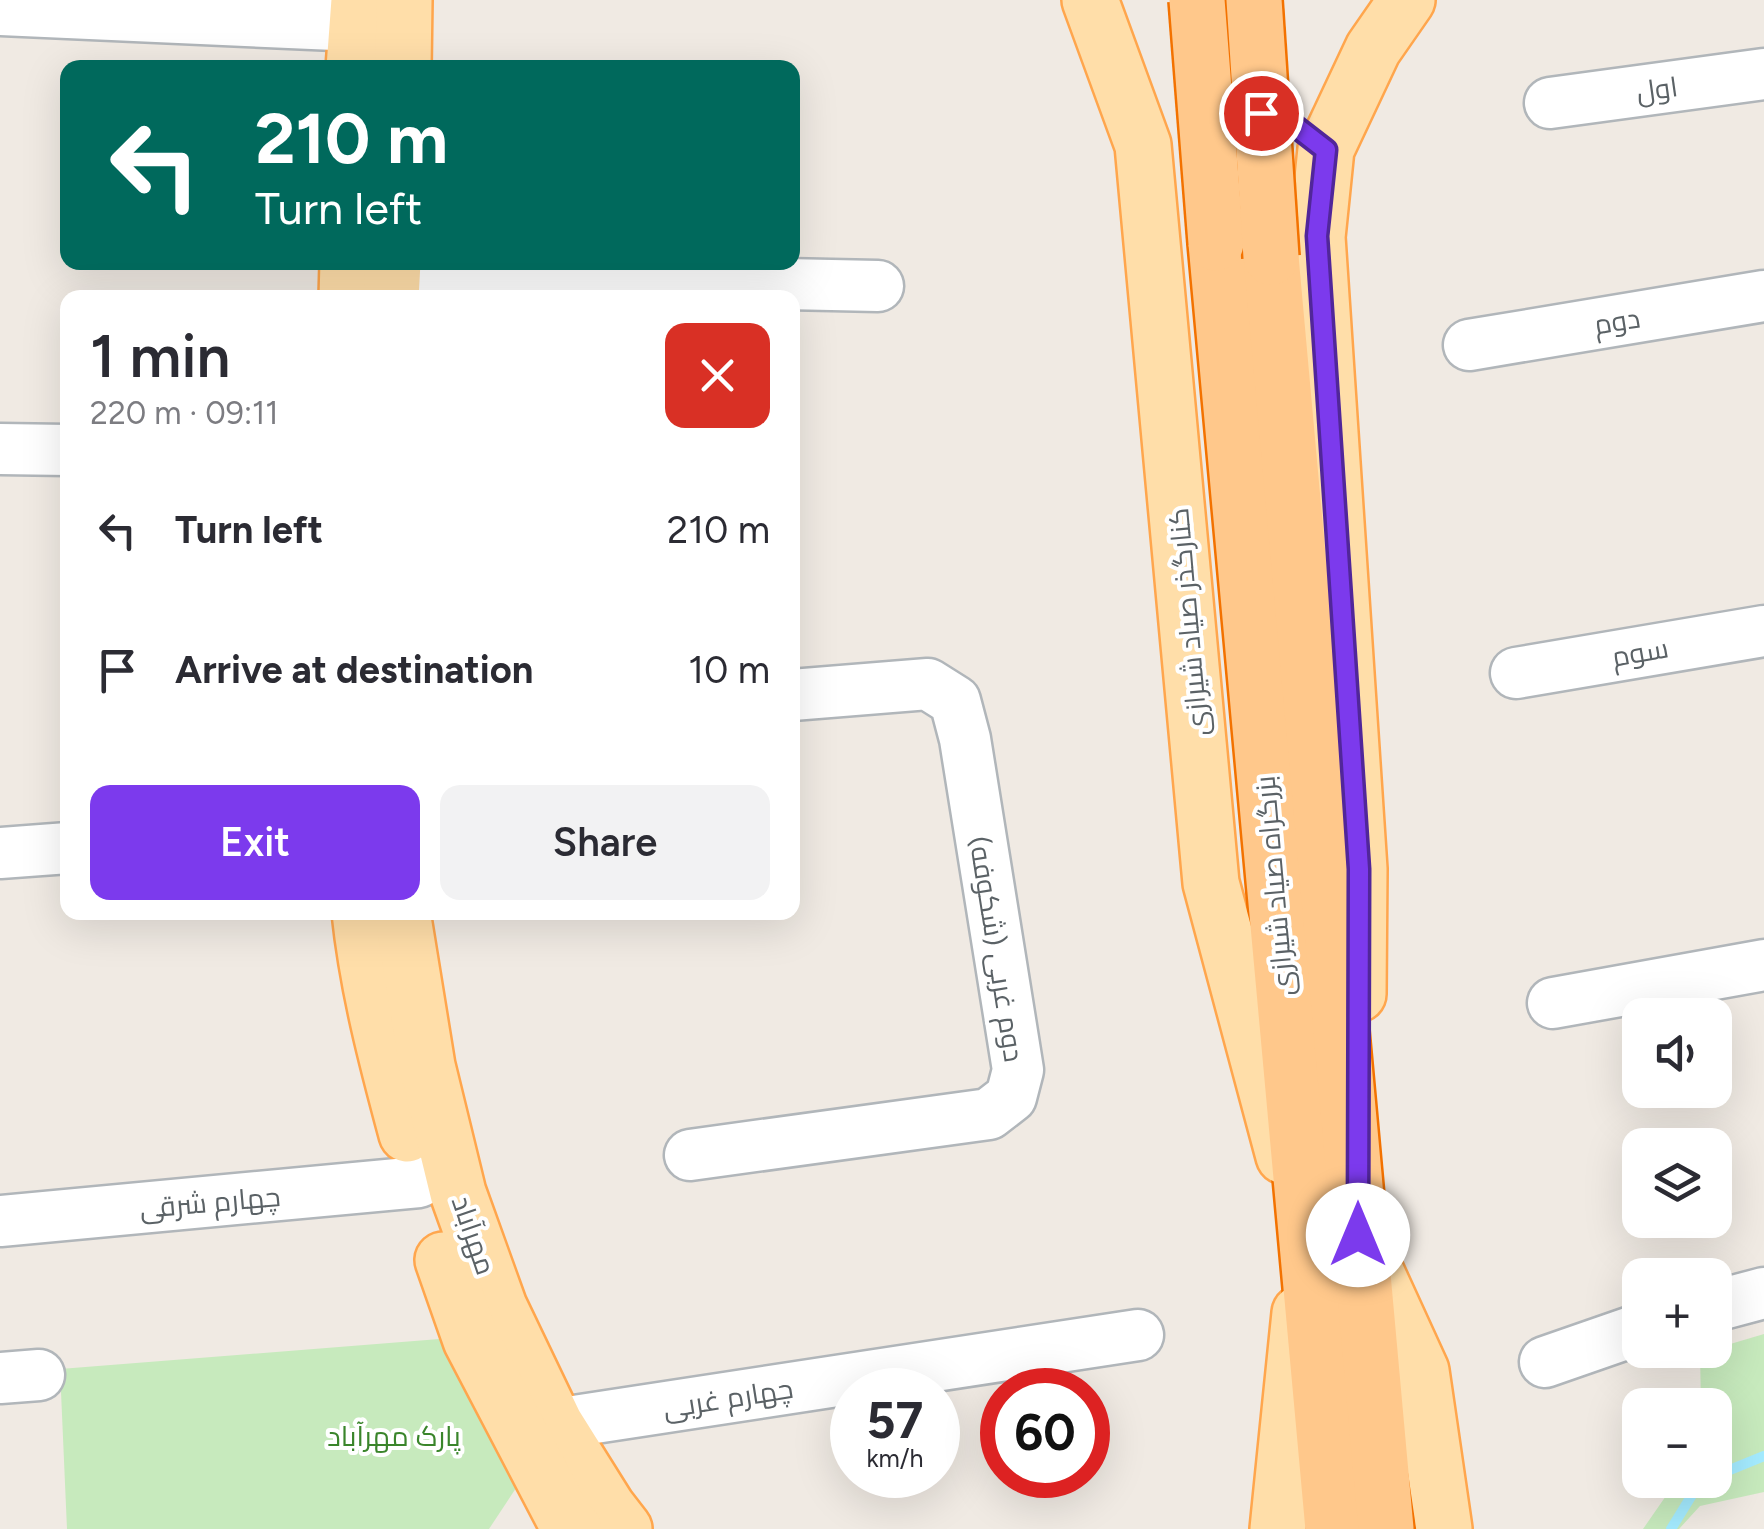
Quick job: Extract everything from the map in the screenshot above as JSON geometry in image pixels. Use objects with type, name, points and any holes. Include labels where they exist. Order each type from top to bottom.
[{"type":"highway","name":"بزرگراه صیاد شیرازی","points":[[1197,0],[1216,243],[1333,1238],[1386,1529]]},
{"type":"highway","name":"بزرگراه صیاد شیرازی","points":[[1254,0],[1333,1238],[1333,1529]]},
{"type":"main road","name":"کنارگذر صیاد شیرازی","points":[[1090,0],[1143,145],[1211,883],[1333,1238]]},
{"type":"main road","points":[[1278,1529],[1333,1238],[1359,869],[1317,236],[1326,150],[1373,49],[1407,0]]},
{"type":"main road","points":[[369,23],[397,60]]},
{"type":"main road","points":[[1143,145],[1186,117],[1236,108],[1286,119],[1326,150]]},
{"type":"main road","name":"مهرآباد","points":[[361,920],[365,962],[384,1054],[429,1220],[471,1340],[561,1526]]},
{"type":"main road","name":"مهرآباد","points":[[403,920],[427,1066],[458,1193],[499,1306],[554,1424],[624,1529]]},
{"type":"main road","points":[[1333,1238],[1421,1371],[1444,1529]]},
{"type":"street","points":[[0,10],[369,23]]},
{"type":"street","name":"اول","points":[[1550,103],[1764,74]]},
{"type":"street","points":[[374,279],[878,286]]},
{"type":"street","name":"دوم","points":[[1470,345],[1764,296]]},
{"type":"street","points":[[0,450],[60,450]]},
{"type":"street","name":"سوم","points":[[1516,673],[1764,631]]},
{"type":"street","name":"دوم غربی (شکوفه)","points":[[690,1155],[989,1114],[1010,1098],[1018,1070],[965,740],[955,700],[928,684],[800,694]]},
{"type":"street","points":[[0,853],[60,849]]},
{"type":"street","points":[[1553,1003],[1764,964]]},
{"type":"street","name":"چهارم شرقی","points":[[0,1221],[420,1182]]},
{"type":"street","points":[[1732,1301],[1764,1293]]},
{"type":"street","name":"چهارم غربی","points":[[554,1424],[1138,1335]]},
{"type":"street","points":[[1545,1362],[1622,1335]]},
{"type":"green space","points":[[1764,1334],[1764,1492],[1700,1506],[1679,1529],[1643,1529],[1665,1498],[1732,1498],[1732,1388],[1701,1388],[1700,1368],[1732,1368],[1732,1344]]},
{"type":"green space","name":"پارک مهرآباد","points":[[452,1338],[518,1485],[489,1529],[67,1529],[60,1369]]},
{"type":"waterway","points":[[1732,1469],[1764,1456]]},
{"type":"waterway","points":[[1671,1529],[1690,1498]]},
{"type":"route","points":[[1261,113],[1286,119],[1326,150],[1317,236],[1359,869],[1358,1235]]}]
